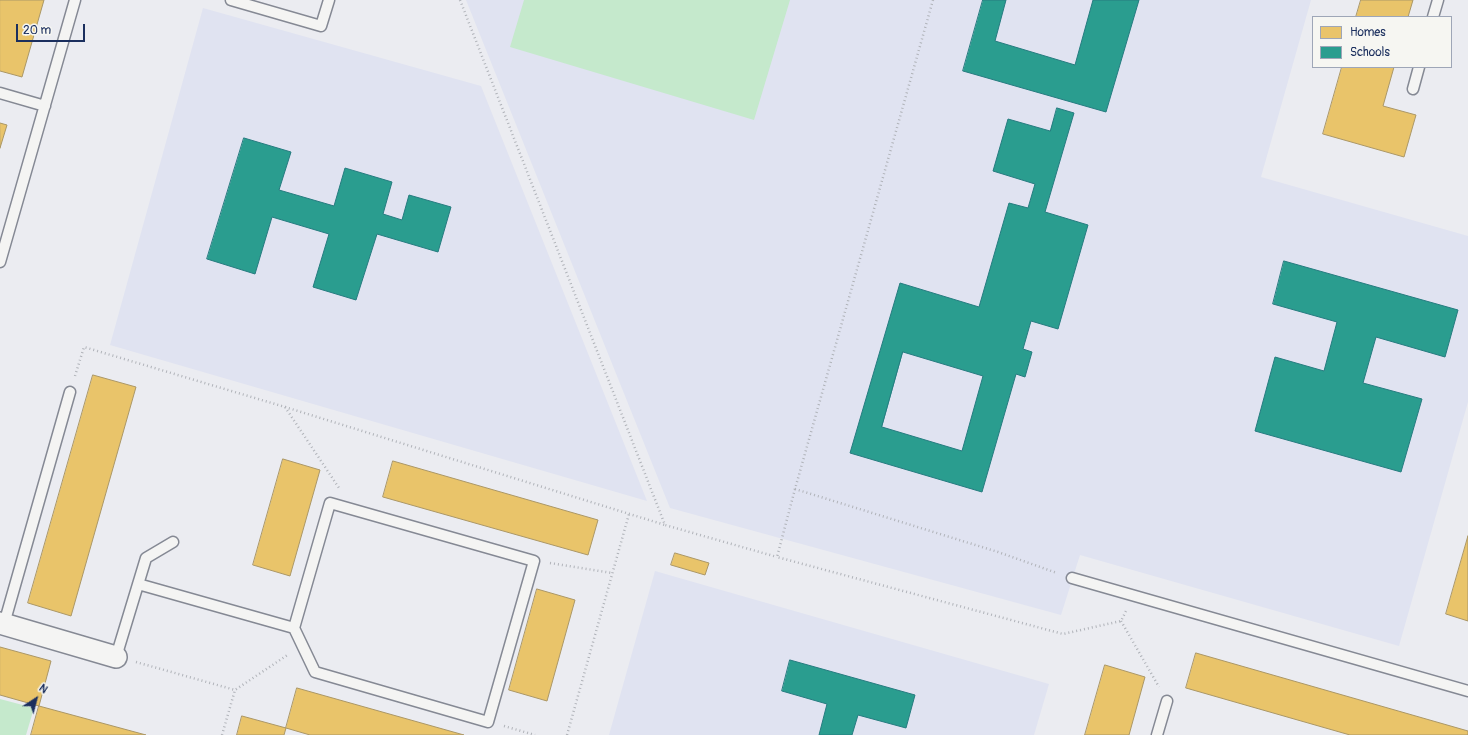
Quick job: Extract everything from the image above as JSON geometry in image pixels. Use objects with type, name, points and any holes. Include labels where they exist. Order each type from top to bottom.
[{"type":"street","points":[[2,624],[116,657]]},
{"type":"lane","points":[[0,262],[75,0]]},
{"type":"lane","points":[[232,0],[321,26],[329,0]]},
{"type":"lane","points":[[1433,16],[1438,0]]},
{"type":"lane","points":[[1413,89],[1420,68]]},
{"type":"lane","points":[[0,93],[45,106]]},
{"type":"lane","points":[[2,624],[70,392]]},
{"type":"lane","points":[[330,503],[534,561],[488,722],[315,672],[294,628],[330,503]]},
{"type":"lane","points":[[116,657],[146,558],[173,542]]},
{"type":"lane","points":[[1072,578],[1468,691]]},
{"type":"lane","points":[[138,584],[294,628]]},
{"type":"lane","points":[[1157,735],[1166,700]]},
{"type":"path","points":[[460,0],[665,525]]},
{"type":"path","points":[[777,557],[933,0]]},
{"type":"path","points":[[70,392],[84,347],[285,407],[665,525],[777,557],[1063,634],[1121,622]]},
{"type":"path","points":[[285,407],[354,510]]},
{"type":"path","points":[[795,489],[998,552],[1072,578]]},
{"type":"path","points":[[567,735],[629,514]]},
{"type":"path","points":[[534,561],[612,573]]},
{"type":"path","points":[[1121,622],[1135,596]]},
{"type":"path","points":[[1121,622],[1166,700]]},
{"type":"path","points":[[222,735],[235,690],[302,645]]},
{"type":"path","points":[[116,657],[235,690]]},
{"type":"path","points":[[488,722],[535,735]]},
{"type":"shaded area","points":[[466,0],[1311,0],[1261,177],[1468,236],[1468,402],[1399,646],[1080,555],[1061,615],[670,508]]},
{"type":"shaded area","points":[[203,8],[481,86],[647,501],[110,345]]},
{"type":"shaded area","points":[[655,571],[1049,684],[1034,735],[609,735]]},
{"type":"green space","points":[[524,0],[790,0],[754,120],[510,47]]},
{"type":"green space","points":[[0,699],[34,708],[26,735],[0,735]]},
{"type":"building: Homes","points":[[0,0],[44,0],[22,77],[0,71]]},
{"type":"building: Homes","points":[[1361,0],[1413,0],[1408,16],[1356,16]]},
{"type":"building: Homes","points":[[1342,68],[1394,68],[1383,106],[1416,115],[1404,157],[1323,134]]},
{"type":"building: Homes","points":[[0,123],[7,125],[0,148]]},
{"type":"building: Homes","points":[[93,375],[136,387],[71,616],[28,603]]},
{"type":"building: Homes","points":[[283,459],[320,470],[290,576],[253,565]]},
{"type":"building: Homes","points":[[393,461],[598,520],[588,555],[383,497]]},
{"type":"building: Homes","points":[[1468,536],[1468,621],[1446,614]]},
{"type":"building: Homes","points":[[675,553],[709,563],[705,575],[671,565]]},
{"type":"building: Homes","points":[[537,589],[575,600],[547,701],[509,690]]},
{"type":"building: Homes","points":[[0,647],[51,661],[39,706],[0,695]]},
{"type":"building: Homes","points":[[1196,653],[1468,731],[1468,735],[1350,735],[1186,688]]},
{"type":"building: Homes","points":[[1105,665],[1145,677],[1129,735],[1085,735]]},
{"type":"building: Homes","points":[[297,688],[464,735],[310,735],[286,728]]},
{"type":"building: Homes","points":[[39,706],[146,735],[31,735]]},
{"type":"building: Homes","points":[[242,716],[286,728],[284,735],[237,735]]},
{"type":"building: Schools","points":[[983,0],[1006,0],[995,41],[1075,65],[1093,0],[1139,0],[1106,112],[963,71]]},
{"type":"building: Schools","points":[[1057,108],[1074,113],[1045,212],[1088,225],[1058,329],[1031,321],[1023,349],[1032,352],[1025,377],[1016,374],[982,492],[850,453],[900,283],[979,307],[1009,203],[1028,208],[1035,184],[993,171],[1008,119],[1050,131]],"holes":[[[903,352],[983,376],[962,451],[882,427]]]},
{"type":"building: Schools","points":[[244,138],[291,152],[279,190],[334,206],[345,168],[392,182],[383,214],[402,220],[409,195],[451,207],[438,252],[377,234],[356,300],[313,287],[329,234],[272,217],[255,274],[207,259]]},
{"type":"building: Schools","points":[[1284,261],[1458,310],[1445,357],[1376,337],[1363,383],[1422,399],[1401,472],[1255,431],[1275,357],[1324,371],[1337,322],[1273,304]]},
{"type":"building: Schools","points":[[790,660],[915,695],[906,728],[858,715],[852,735],[819,735],[827,704],[782,691]]}]
